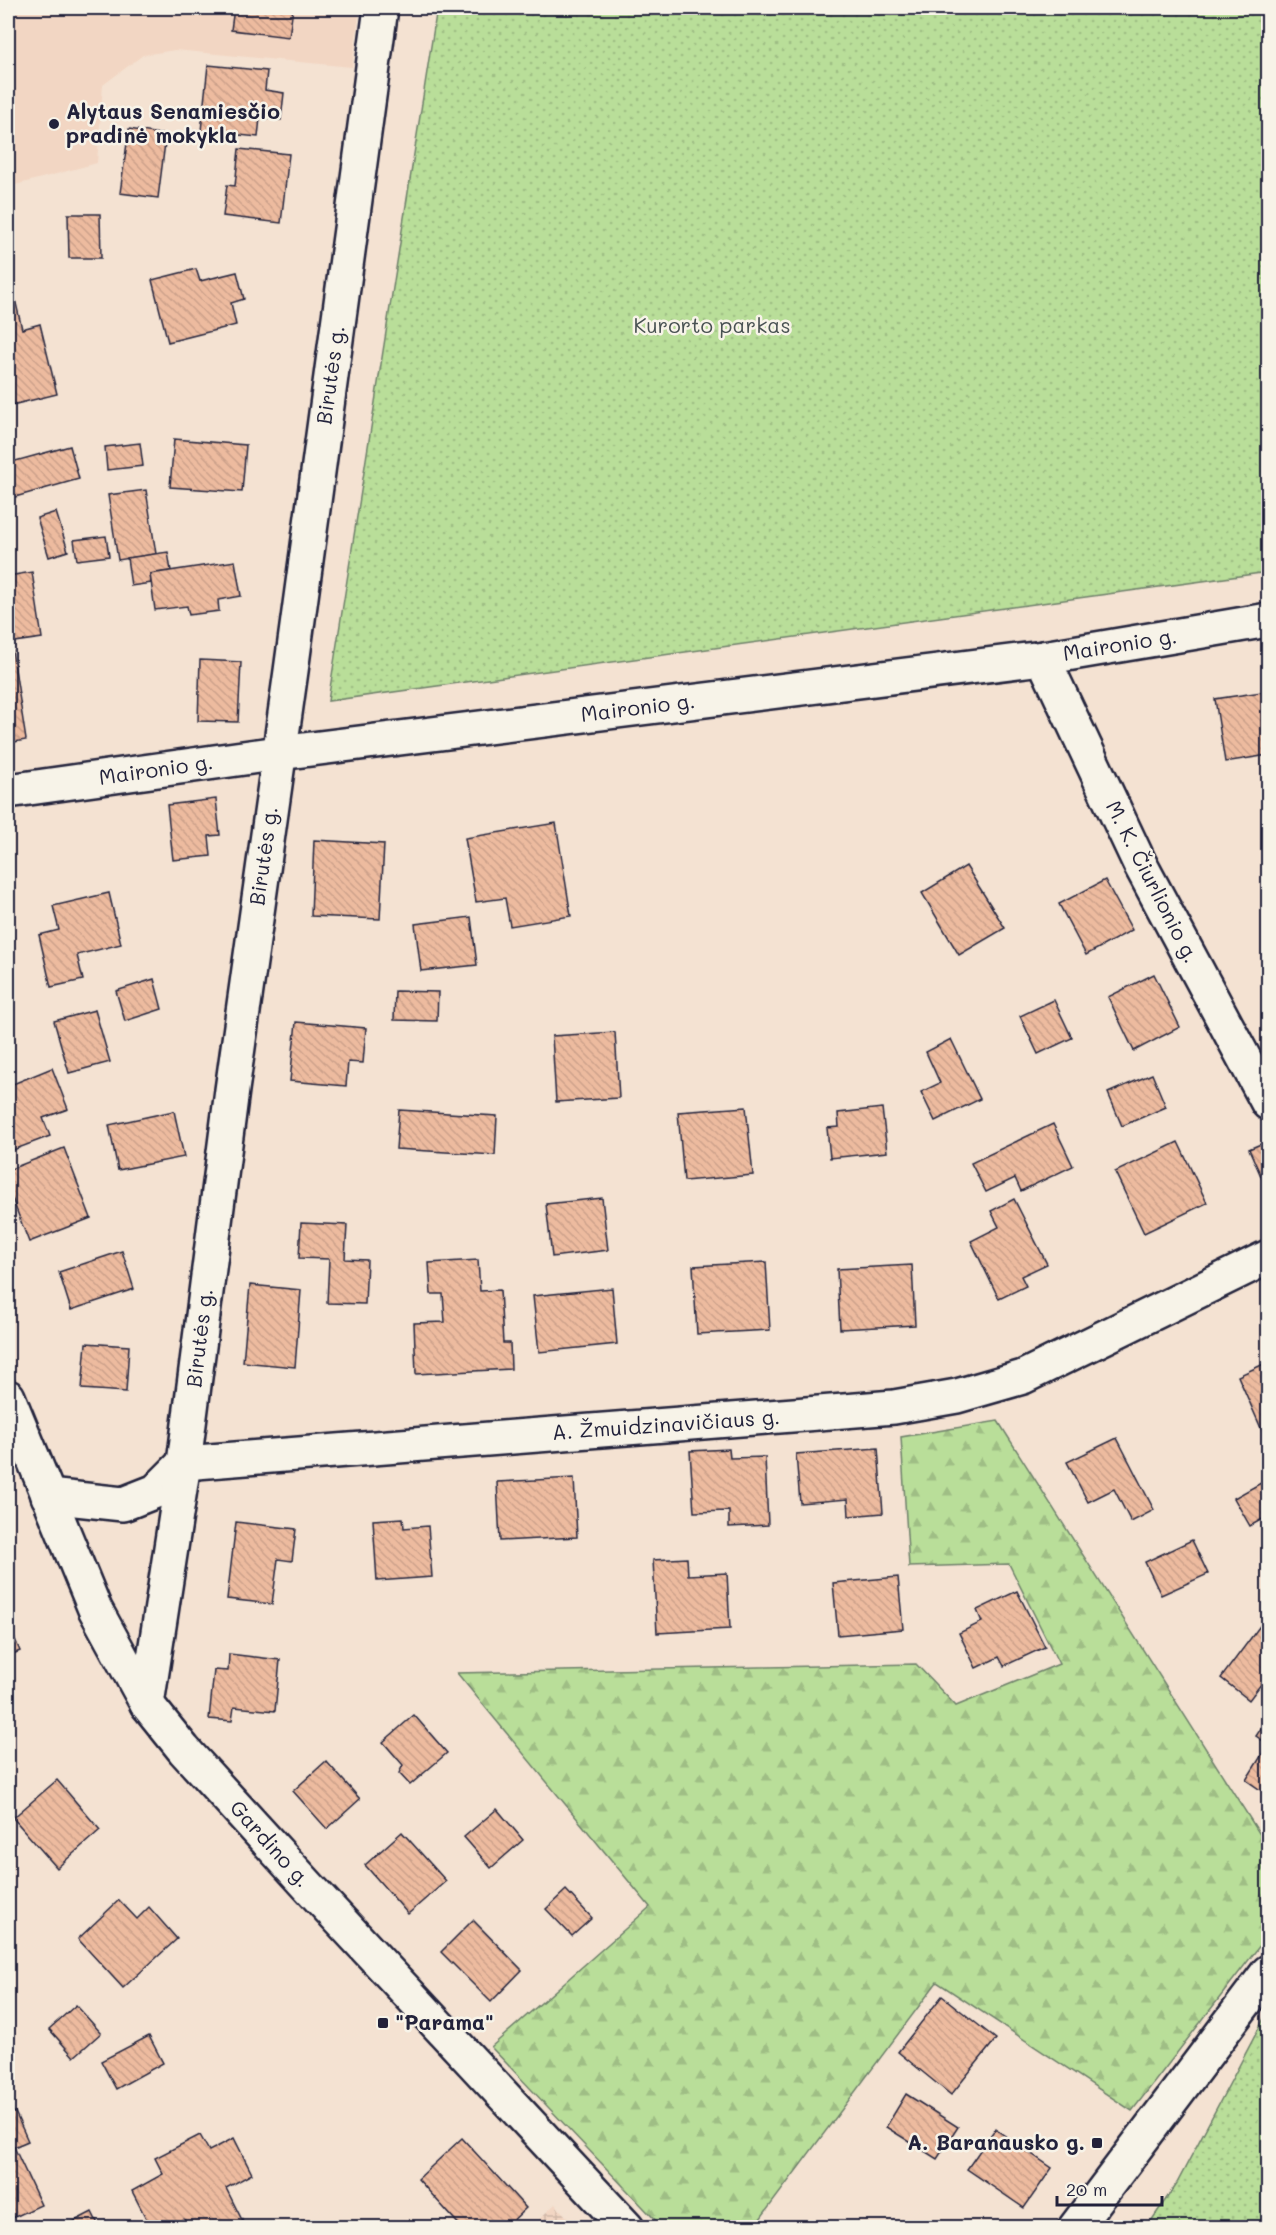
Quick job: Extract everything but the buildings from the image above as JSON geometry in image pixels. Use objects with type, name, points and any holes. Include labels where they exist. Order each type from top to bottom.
[{"type":"street","name":"Birutės g.","points":[[147,1704],[184,1462],[233,1078],[293,659],[381,8]]},
{"type":"street","name":"Maironio g.","points":[[8,791],[279,753],[1043,658],[1269,620]]},
{"type":"street","name":"M. K. Čiurlionio g.","points":[[1043,658],[1140,864],[1269,1103]]},
{"type":"street","name":"A. Žmuidzinavičiaus g.","points":[[184,1462],[894,1407],[957,1396],[1023,1377],[1269,1257]]},
{"type":"street","name":"Gardino g.","points":[[8,1397],[95,1609],[147,1704],[184,1750],[311,1889],[627,2228]]},
{"type":"street","points":[[48,1496],[123,1504],[156,1491],[184,1462]]},
{"type":"street","points":[[1075,2228],[1269,1972]]},
{"type":"shaded area","name":"Alytaus Senamiesčio pradinė mokykla","points":[[8,8],[360,8],[352,67],[175,50],[143,55],[103,85],[97,163],[8,187]]},
{"type":"shaded area","points":[[555,2204],[576,2227],[531,2227]]},
{"type":"green space","name":"Kurorto parkas","points":[[437,8],[1268,8],[1268,572],[328,701]]},
{"type":"green space","points":[[998,1421],[1268,1847],[1268,1935],[1132,2111],[937,1982],[754,2227],[662,2227],[491,2047],[650,1907],[457,1673],[916,1664],[956,1706],[1059,1664],[1009,1564],[909,1567],[901,1437]]},
{"type":"green space","points":[[1268,2011],[1268,2227],[1147,2227],[1177,2183]]},
{"type":"place","name":"Alytaus Senamiesčio pradinė mokykla","points":[[54,124]]},
{"type":"place","name":"\"Parama\"","points":[[383,2023]]},
{"type":"place","name":"A. Baranausko g.","points":[[1097,2143]]}]
